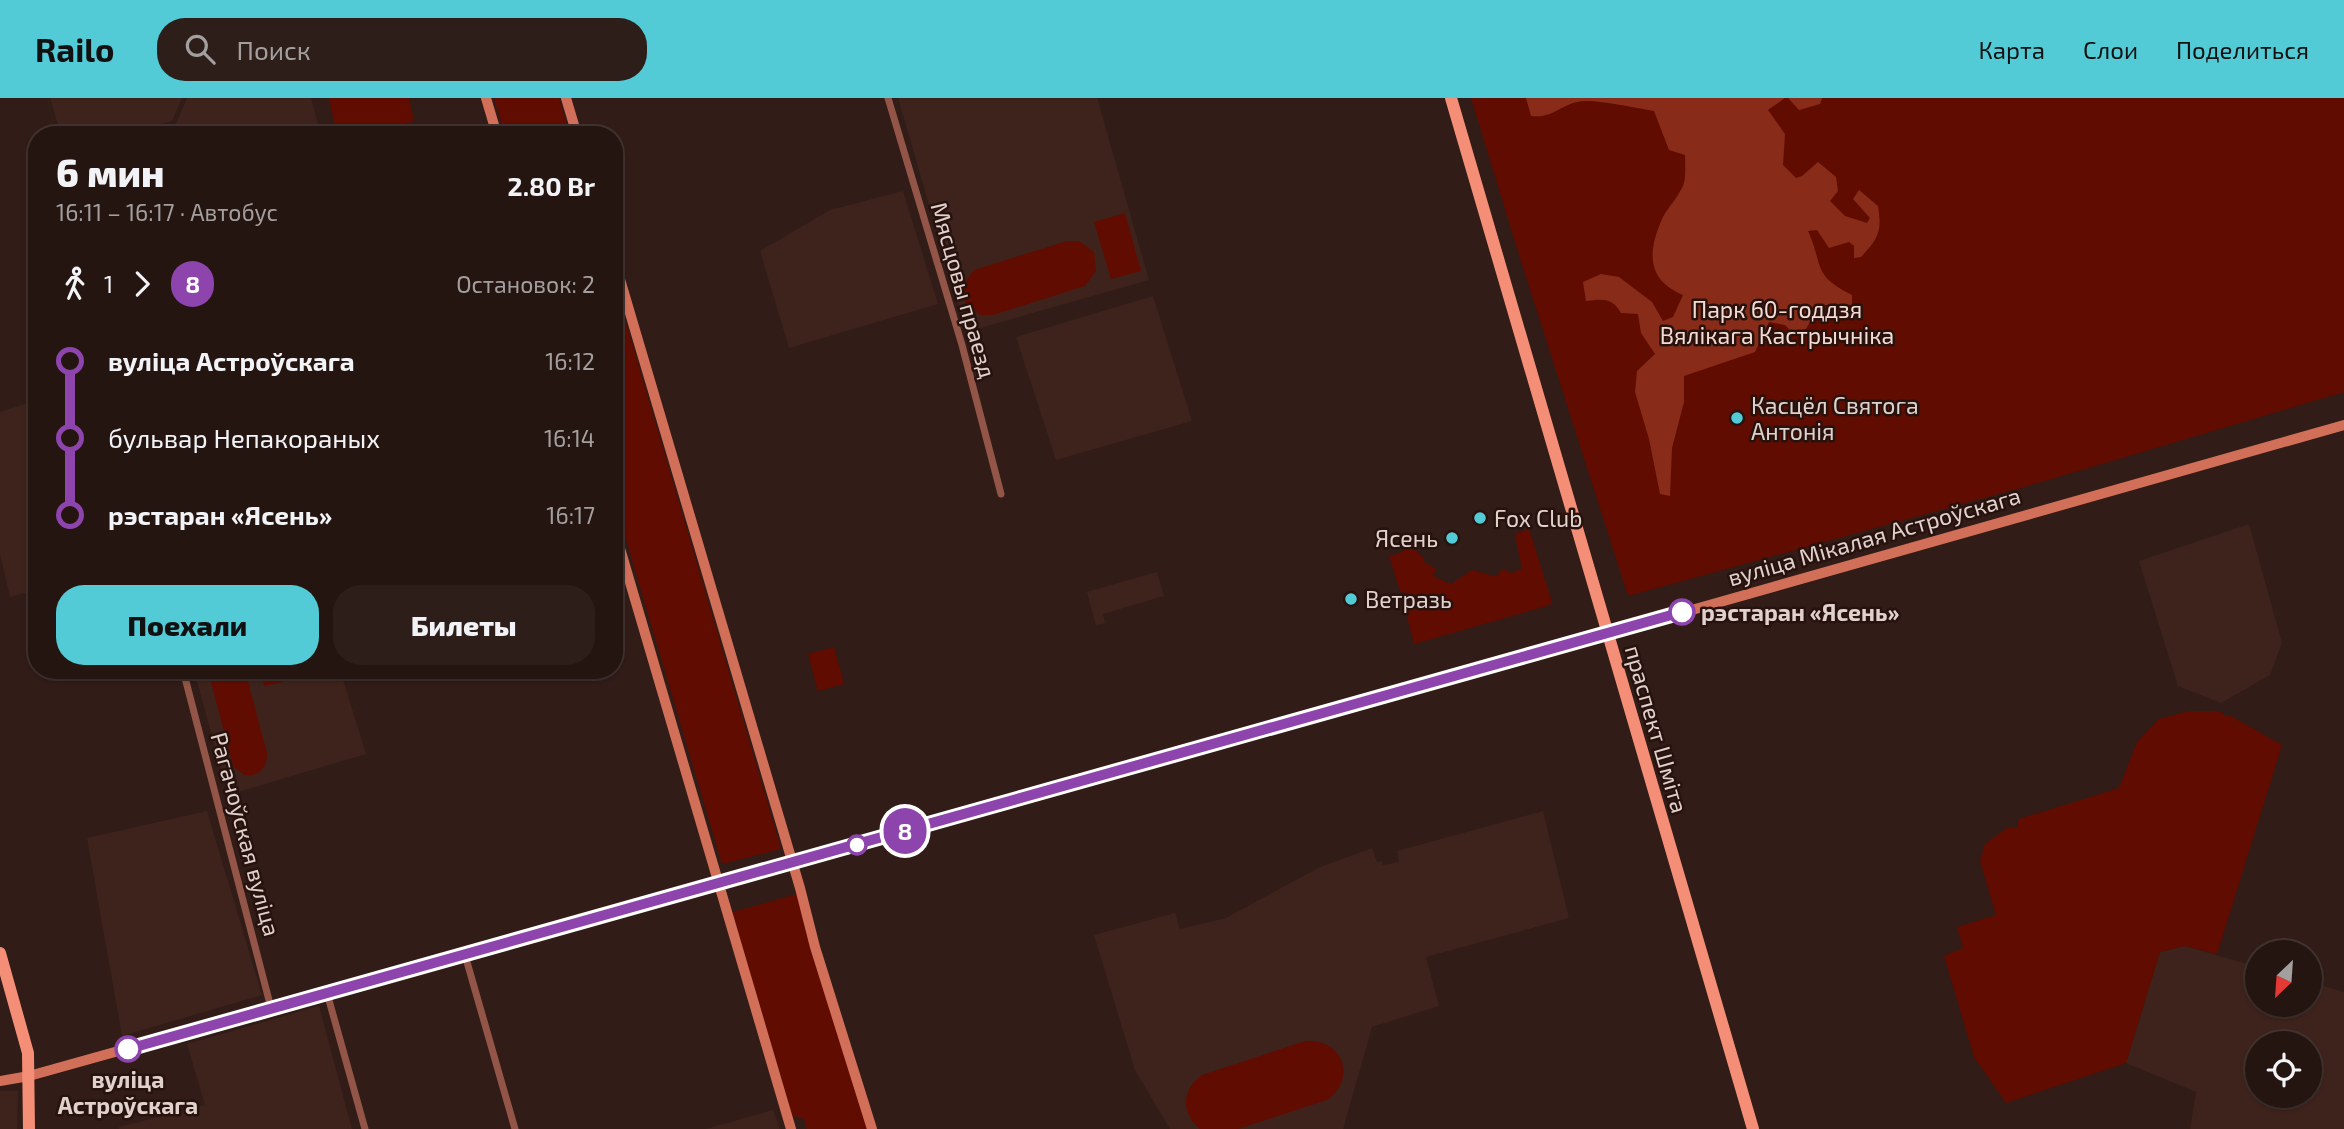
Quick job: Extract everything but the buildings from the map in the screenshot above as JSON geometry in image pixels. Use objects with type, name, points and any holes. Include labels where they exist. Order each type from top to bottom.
[{"type":"main road","points":[[486,98],[494,126]]},
{"type":"main road","points":[[566,98],[574,126]]},
{"type":"main road","name":"праспект Шміта","points":[[1451,98],[1754,1129]]},
{"type":"main road","points":[[623,289],[793,863],[815,947],[872,1129]]},
{"type":"main road","name":"вуліца Мікалая Астроўскага","points":[[0,1081],[29,1076],[465,955],[2344,425]]},
{"type":"main road","points":[[623,558],[790,1129]]},
{"type":"main road","points":[[0,953],[28,1053],[29,1129]]},
{"type":"street","name":"Мясцовы праезд","points":[[888,98],[962,345],[1001,494]]},
{"type":"street","name":"Рагачоўская вуліца","points":[[185,679],[271,1008]]},
{"type":"street","points":[[465,955],[515,1129]]},
{"type":"street","points":[[327,993],[365,1129]]},
{"type":"shaded area","points":[[50,98],[182,98],[172,121],[154,126],[58,126]]},
{"type":"shaded area","points":[[187,98],[311,98],[319,126],[175,126]]},
{"type":"shaded area","points":[[898,98],[1097,98],[1149,280],[966,332]]},
{"type":"shaded area","points":[[903,191],[938,304],[789,348],[760,251],[830,210]]},
{"type":"shaded area","points":[[1153,296],[1192,421],[1056,460],[1016,337]]},
{"type":"shaded area","points":[[28,403],[28,592],[10,597],[0,554],[0,412]]},
{"type":"shaded area","points":[[2249,524],[2282,643],[2270,675],[2221,703],[2178,686],[2139,561]]},
{"type":"shaded area","points":[[1157,572],[1164,596],[1103,614],[1105,623],[1096,626],[1087,592]]},
{"type":"shaded area","points":[[196,679],[343,679],[366,754],[228,795]]},
{"type":"shaded area","points":[[207,811],[262,995],[122,1036],[87,838]]},
{"type":"shaded area","points":[[1543,811],[1569,918],[1426,957],[1439,1006],[1372,1027],[1343,1129],[1170,1129],[1135,1070],[1094,935],[1175,913],[1180,929],[1226,918],[1318,868],[1372,848],[1377,862],[1382,861],[1383,865],[1399,862],[1397,851]]},
{"type":"shaded area","points":[[2185,946],[2245,964],[2245,1017],[2322,1017],[2322,986],[2344,992],[2344,1129],[2190,1129],[2196,1092],[2126,1063],[2160,952]]},
{"type":"shaded area","points":[[319,1006],[352,1129],[119,1129],[205,1105],[187,1044]]},
{"type":"shaded area","points":[[0,1091],[18,1091],[17,1129],[0,1129]]},
{"type":"shaded area","points":[[773,1110],[780,1129],[706,1129]]},
{"type":"green space","points":[[329,98],[409,98],[414,121],[397,126],[335,126]]},
{"type":"green space","points":[[494,98],[559,98],[567,126],[502,126]]},
{"type":"green space","name":"Парк 60-годдзя Вялікага Кастрычніка","points":[[1471,98],[2344,98],[2344,392],[2024,487],[1628,596]]},
{"type":"green space","points":[[1526,98],[1785,98],[1768,110],[1785,134],[1783,165],[1796,178],[1818,162],[1836,177],[1838,191],[1830,201],[1845,216],[1867,223],[1870,218],[1853,199],[1859,190],[1878,206],[1878,234],[1861,257],[1854,258],[1854,246],[1849,242],[1829,248],[1817,230],[1808,231],[1821,269],[1830,282],[1852,295],[1852,305],[1819,305],[1806,329],[1794,334],[1785,325],[1769,322],[1755,352],[1684,376],[1684,402],[1672,448],[1670,496],[1660,494],[1649,439],[1635,392],[1637,371],[1655,354],[1641,333],[1638,314],[1621,313],[1607,300],[1586,301],[1583,282],[1601,274],[1619,277],[1652,302],[1663,321],[1673,317],[1683,295],[1662,281],[1656,272],[1653,252],[1663,217],[1684,183],[1685,155],[1669,150],[1654,111],[1583,101],[1546,115],[1531,116]]},
{"type":"green space","points":[[1788,98],[1822,98],[1820,104],[1799,110]]},
{"type":"green space","points":[[1125,213],[1141,271],[1111,279],[1094,222]]},
{"type":"green space","points":[[1067,241],[1079,241],[1094,252],[1096,271],[1085,286],[993,315],[980,315],[965,303],[963,285],[974,270]]},
{"type":"green space","points":[[623,313],[781,849],[722,864],[623,529]]},
{"type":"green space","points":[[1529,529],[1552,602],[1550,605],[1414,644],[1405,608],[1410,602],[1408,594],[1400,591],[1389,556],[1400,553],[1410,545],[1424,558],[1423,561],[1436,569],[1433,576],[1451,584],[1472,570],[1494,576],[1501,570],[1510,573],[1522,569],[1515,534]]},
{"type":"green space","points":[[834,647],[844,684],[818,691],[808,654]]},
{"type":"green space","points":[[211,679],[247,679],[267,753],[266,763],[258,773],[244,775],[233,766]]},
{"type":"green space","points":[[263,679],[282,679],[283,682],[264,686]]},
{"type":"green space","points":[[2188,711],[2219,711],[2282,745],[2217,954],[2185,946],[2160,952],[2126,1063],[2006,1103],[1974,1057],[1944,956],[1963,948],[1957,927],[1996,915],[1980,861],[1985,844],[2007,828],[2017,827],[2019,819],[2119,788],[2137,742],[2159,719]]},
{"type":"green space","points":[[797,894],[868,1129],[807,1129],[804,1119],[792,1115],[732,912]]},
{"type":"green space","points":[[1305,1041],[1328,1046],[1342,1061],[1342,1081],[1327,1100],[1238,1129],[1200,1129],[1189,1116],[1187,1094],[1202,1075]]},
{"type":"bus line","name":"8","points":[[128,1049],[1682,612]]},
{"type":"place","name":"Касцёл Святога Антонія","points":[[1737,418]]},
{"type":"place","name":"Fox Club","points":[[1480,518]]},
{"type":"place","name":"Ясень","points":[[1452,538]]},
{"type":"place","name":"Ветразь","points":[[1351,599]]},
{"type":"place","name":"рэстаран «Ясень»","points":[[1682,612]]},
{"type":"place","name":"вуліца Астроўскага","points":[[128,1049]]}]
